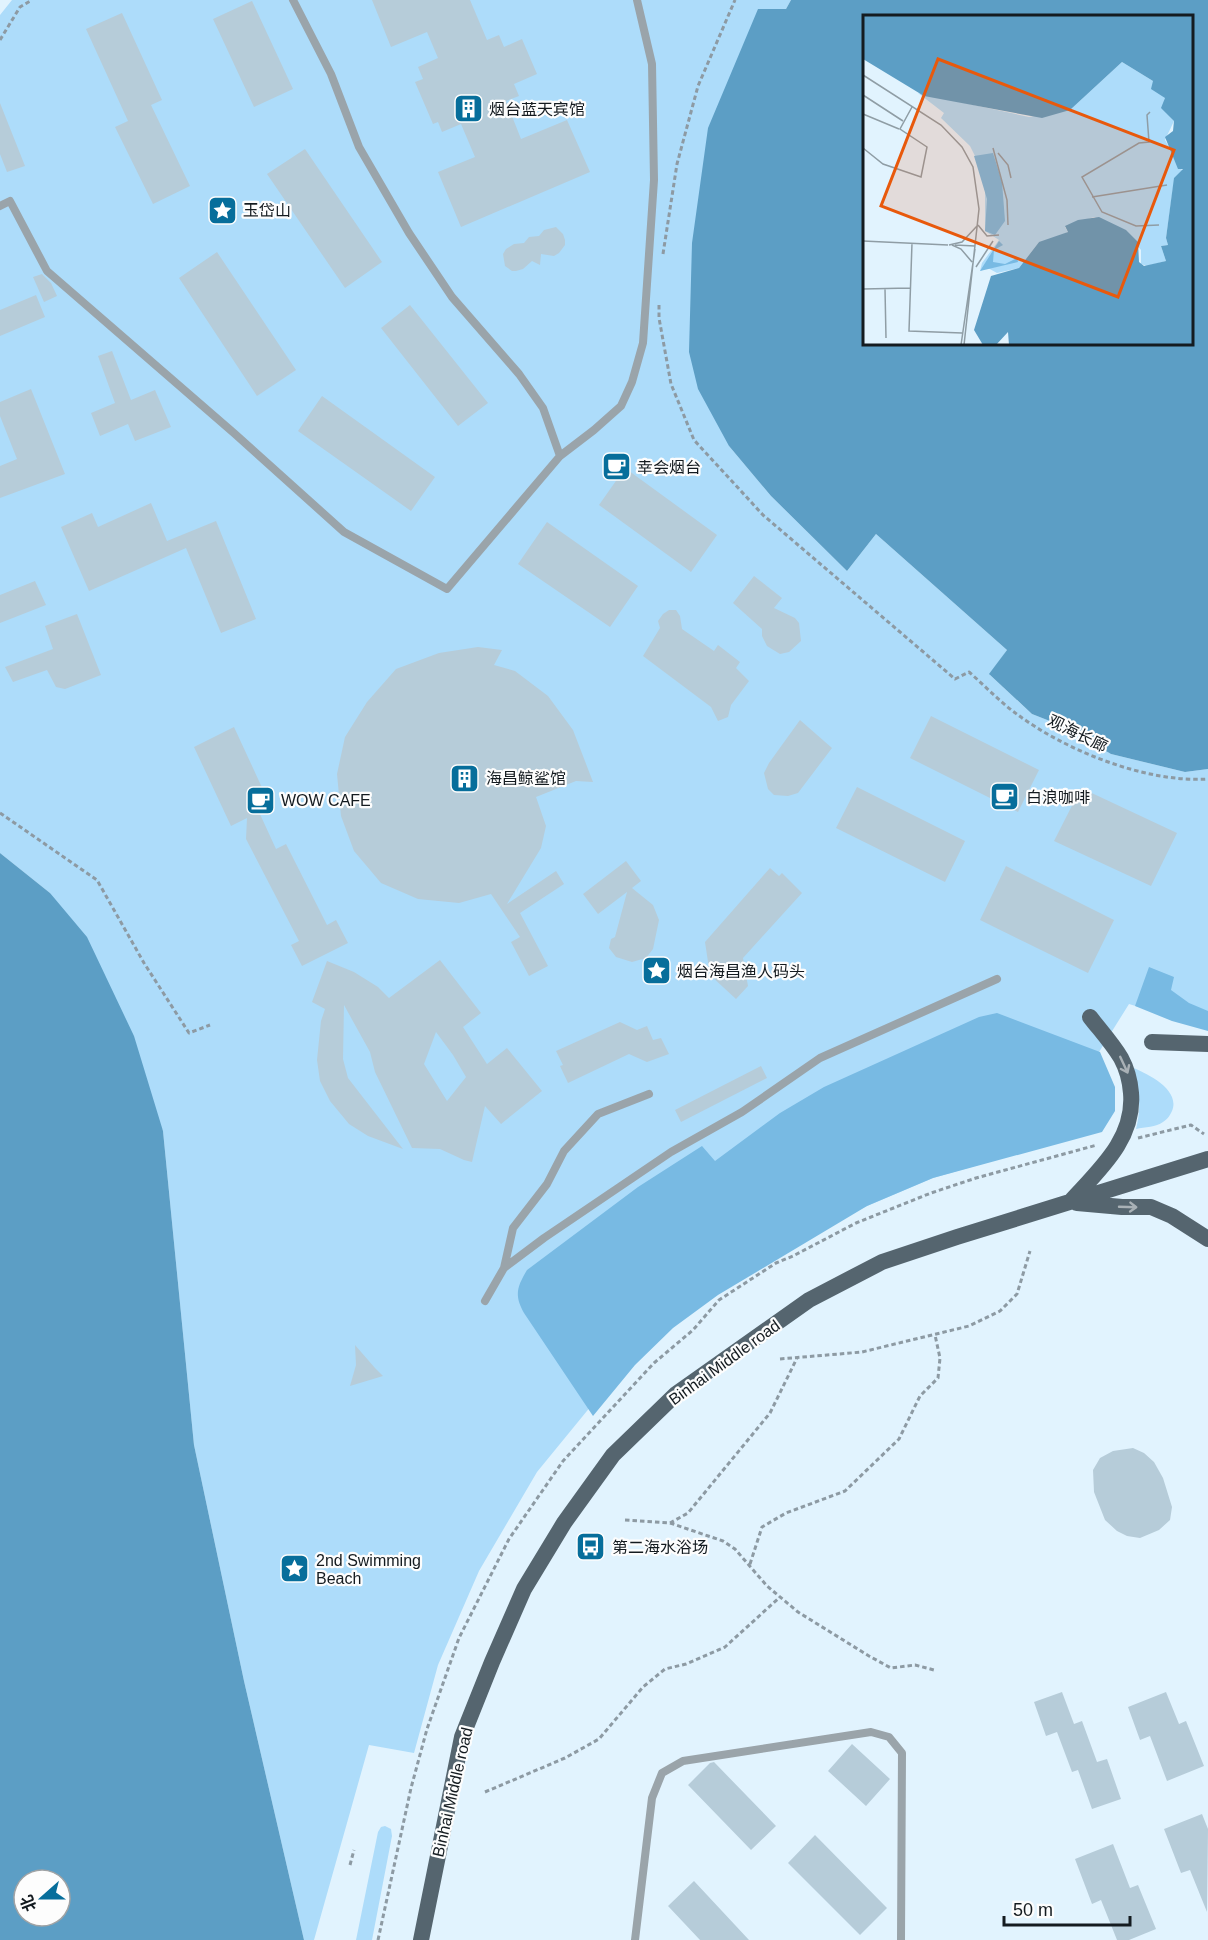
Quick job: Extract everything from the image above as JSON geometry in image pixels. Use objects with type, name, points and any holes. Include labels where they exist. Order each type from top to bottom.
[{"type":"main road","points":[[1070,1202],[1121,1142],[1130,1123],[1132,1106],[1130,1079],[1120,1056],[1090,1017]]},
{"type":"main road","points":[[1152,1042],[1208,1044]]},
{"type":"main road","name":"Binhai Middle road","points":[[421,1940],[462,1737],[470,1716],[524,1589],[564,1523],[614,1455],[676,1394],[809,1300],[882,1262],[1208,1159]]},
{"type":"main road","points":[[1070,1202],[1151,1207],[1172,1216],[1208,1239]]},
{"type":"lane","points":[[293,0],[331,74],[359,147],[408,233],[452,297],[519,374],[543,408],[560,456]]},
{"type":"lane","points":[[0,206],[10,201],[47,271],[344,532],[447,588],[560,456],[621,406],[632,382],[643,343],[654,180],[652,64],[637,0]]},
{"type":"lane","points":[[504,1268],[544,1238],[671,1152],[742,1112],[820,1058],[997,979]]},
{"type":"lane","points":[[485,1301],[504,1268],[513,1228],[547,1184],[564,1150],[598,1114],[649,1094]]},
{"type":"lane","points":[[635,1940],[652,1798],[662,1773],[683,1761],[871,1732],[889,1737],[902,1753],[901,1940]]},
{"type":"path","points":[[0,40],[20,7],[32,0]]},
{"type":"path","points":[[662,262],[677,164],[698,86],[735,0]]},
{"type":"path","name":"观海长廊","points":[[660,295],[659,318],[671,384],[694,440],[763,515],[956,679],[969,672],[1014,712],[1046,732],[1095,757],[1138,772],[1189,780],[1208,779]]},
{"type":"path","points":[[0,813],[98,880],[144,963],[189,1033],[210,1025]]},
{"type":"path","points":[[378,1940],[411,1788],[427,1729],[459,1638],[516,1530],[563,1461],[654,1362],[693,1330],[719,1300],[776,1263],[856,1223],[976,1178],[1109,1142],[1121,1142],[1191,1125],[1206,1134],[1206,1141]]},
{"type":"path","points":[[780,1359],[862,1352],[969,1326],[1000,1311],[1017,1294],[1030,1251]]},
{"type":"path","points":[[750,1564],[762,1527],[786,1513],[845,1491],[899,1439],[920,1396],[938,1378],[940,1358],[935,1335]]},
{"type":"path","points":[[670,1523],[688,1513],[770,1413],[797,1359]]},
{"type":"path","points":[[625,1520],[670,1523],[723,1541],[735,1549],[767,1586],[798,1612],[869,1656],[891,1668],[915,1665],[934,1670]]},
{"type":"path","points":[[485,1792],[565,1758],[599,1739],[642,1687],[665,1669],[686,1664],[724,1647],[780,1597]]},
{"type":"path","points":[[350,1865],[354,1850]]},
{"type":"shaded area","name":"烟台海昌渔人码头","points":[[12,0],[791,0],[786,9],[729,446],[771,496],[847,571],[876,534],[1007,650],[990,675],[1032,714],[1065,727],[1111,754],[1185,772],[1208,769],[1208,1028],[1129,1004],[1099,1052],[1006,1157],[933,1178],[867,1206],[707,1285],[618,1373],[537,1472],[479,1571],[438,1665],[414,1753],[369,1745],[314,1940],[304,1940],[244,1681],[194,1445],[163,1131],[50,893],[0,853],[0,15]]},
{"type":"shaded area","points":[[791,0],[1208,0],[1208,769],[1185,772],[1111,754],[1065,727],[1032,714],[989,674],[1007,650],[876,534],[847,571],[771,496],[729,446],[698,389],[689,352],[692,243],[708,128],[758,9],[786,9]]},
{"type":"shaded area","points":[[0,853],[50,893],[87,937],[134,1036],[163,1131],[194,1445],[244,1681],[304,1940],[0,1940]]},
{"type":"shaded area","points":[[1149,967],[1174,977],[1171,990],[1189,1003],[1208,1011],[1208,1031],[1172,1021],[1135,1006]]},
{"type":"shaded area","points":[[997,1013],[1100,1052],[1115,1087],[1115,1111],[1102,1132],[933,1178],[867,1206],[718,1295],[673,1328],[635,1365],[593,1416],[521,1307],[518,1291],[527,1270],[638,1187],[702,1146],[715,1161],[780,1113],[824,1087],[979,1017]]},
{"type":"shaded area","points":[[1131,1067],[1160,1083],[1172,1096],[1172,1111],[1168,1118],[1160,1124],[1136,1129],[1139,1097]]},
{"type":"shaded area","points":[[381,1827],[391,1829],[392,1836],[372,1940],[356,1940],[378,1832]]},
{"type":"building","name":"烟台蓝天宾馆","points":[[372,0],[470,0],[487,40],[499,35],[504,47],[522,39],[537,74],[514,84],[519,96],[506,101],[521,139],[567,120],[590,172],[461,227],[438,172],[475,157],[461,124],[442,132],[438,122],[433,124],[415,82],[423,79],[418,67],[438,58],[427,32],[391,47]]},
{"type":"building","points":[[252,1],[293,89],[254,107],[213,19]]},
{"type":"building","points":[[122,13],[162,100],[151,105],[190,186],[153,204],[115,127],[128,121],[86,29]]},
{"type":"building","points":[[0,103],[25,166],[7,172],[0,154]]},
{"type":"building","points":[[305,149],[382,262],[345,288],[267,174]]},
{"type":"building","points":[[556,227],[565,240],[565,245],[559,253],[554,256],[541,254],[540,265],[532,261],[523,269],[516,271],[505,266],[503,254],[506,249],[514,244],[524,243],[529,237],[539,236],[544,230]]},
{"type":"building","points":[[217,252],[296,370],[257,396],[179,278]]},
{"type":"building","points":[[42,274],[51,283],[57,296],[44,302],[33,277]]},
{"type":"building","points":[[36,295],[45,317],[0,336],[0,310]]},
{"type":"building","points":[[410,305],[488,403],[458,426],[381,328]]},
{"type":"building","points":[[112,351],[131,400],[155,390],[171,427],[135,441],[128,424],[100,436],[91,413],[115,403],[98,356]]},
{"type":"building","points":[[31,389],[65,474],[0,498],[0,466],[17,459],[0,416],[0,402]]},
{"type":"building","points":[[322,396],[435,477],[411,511],[298,431]]},
{"type":"building","points":[[625,468],[717,535],[691,572],[599,505]]},
{"type":"building","points":[[151,503],[167,541],[216,521],[256,619],[221,633],[186,548],[89,591],[61,527],[92,513],[98,527]]},
{"type":"building","points":[[547,522],[638,586],[610,627],[518,564]]},
{"type":"building","points":[[754,576],[782,598],[774,608],[795,618],[799,623],[801,641],[789,652],[780,654],[767,646],[762,636],[762,629],[733,603]]},
{"type":"building","points":[[35,581],[46,605],[0,623],[0,595]]},
{"type":"building","points":[[669,610],[676,610],[680,616],[682,629],[714,651],[718,645],[740,662],[736,668],[749,681],[731,705],[728,717],[718,721],[711,707],[643,656],[660,628],[658,621]]},
{"type":"building","points":[[77,614],[101,675],[65,689],[56,687],[47,670],[13,682],[5,667],[53,649],[45,626]]},
{"type":"building","name":"海昌鲸鲨馆","points":[[478,647],[502,650],[494,665],[515,671],[548,696],[573,730],[593,782],[576,781],[536,797],[546,826],[541,848],[507,904],[556,871],[564,884],[520,913],[548,966],[529,976],[511,942],[520,937],[491,894],[459,903],[418,899],[381,883],[354,851],[341,816],[337,774],[345,737],[367,702],[396,669],[439,653]]},
{"type":"building","points":[[931,716],[1039,770],[1018,812],[910,758]]},
{"type":"building","points":[[800,720],[832,748],[798,793],[788,796],[774,795],[768,789],[764,773]]},
{"type":"building","points":[[234,727],[271,807],[259,812],[276,849],[286,844],[327,925],[336,920],[348,943],[302,966],[291,945],[299,941],[246,839],[247,818],[231,826],[194,747]]},
{"type":"building","points":[[857,787],[965,841],[945,882],[836,828]]},
{"type":"building","points":[[1081,788],[1177,833],[1151,886],[1054,841]]},
{"type":"building","points":[[626,861],[641,881],[632,888],[653,905],[659,920],[653,949],[646,958],[632,962],[616,957],[609,948],[611,939],[615,937],[627,892],[598,914],[583,894]]},
{"type":"building","points":[[1006,866],[1114,920],[1088,973],[980,920]]},
{"type":"building","points":[[770,868],[779,876],[782,873],[802,893],[743,958],[748,986],[736,999],[710,975],[705,942]]},
{"type":"building","points":[[440,960],[481,1013],[463,1027],[487,1064],[507,1048],[542,1091],[501,1124],[485,1106],[472,1162],[440,1149],[412,1148],[375,1072],[370,1052],[344,1005],[343,1059],[348,1078],[403,1149],[368,1136],[349,1124],[330,1101],[320,1081],[317,1060],[321,1021],[325,1009],[312,1002],[327,961],[354,972],[378,987],[389,998]],"holes":[[[436,1032],[466,1077],[447,1101],[424,1064]]]},
{"type":"building","points":[[620,1022],[637,1030],[647,1026],[653,1040],[661,1038],[669,1054],[647,1062],[629,1054],[568,1083],[556,1051]]},
{"type":"building","points":[[761,1066],[767,1078],[681,1122],[675,1110]]},
{"type":"building","points":[[355,1345],[383,1376],[350,1386],[356,1365]]},
{"type":"building","points":[[1133,1448],[1144,1453],[1154,1462],[1163,1478],[1172,1507],[1170,1520],[1159,1530],[1140,1538],[1127,1536],[1117,1531],[1105,1520],[1094,1492],[1093,1470],[1100,1458],[1113,1451]]},
{"type":"building","points":[[1062,1692],[1074,1724],[1082,1721],[1097,1762],[1107,1759],[1121,1799],[1092,1809],[1078,1770],[1072,1772],[1057,1732],[1046,1736],[1034,1702]]},
{"type":"building","points":[[1166,1692],[1179,1724],[1186,1721],[1204,1766],[1167,1781],[1150,1736],[1140,1740],[1128,1707]]},
{"type":"building","points":[[852,1744],[890,1779],[866,1806],[828,1771]]},
{"type":"building","points":[[714,1762],[776,1826],[751,1850],[688,1785],[710,1763]]},
{"type":"building","points":[[1202,1814],[1208,1829],[1207,1912],[1190,1870],[1181,1873],[1164,1829]]},
{"type":"building","points":[[815,1835],[887,1908],[860,1935],[788,1863]]},
{"type":"building","points":[[1113,1844],[1130,1888],[1138,1885],[1156,1929],[1129,1940],[1117,1940],[1101,1900],[1092,1904],[1075,1859]]},
{"type":"building","points":[[694,1881],[749,1940],[700,1940],[668,1906]]},
{"type":"place","name":"烟台蓝天宾馆","points":[[468,109]]},
{"type":"place","name":"玉岱山","points":[[222,210]]},
{"type":"place","name":"幸会烟台","points":[[616,467]]},
{"type":"place","name":"海昌鲸鲨馆","points":[[465,778]]},
{"type":"place","name":"白浪咖啡","points":[[1005,797]]},
{"type":"place","name":"WOW CAFE","points":[[260,800]]},
{"type":"place","name":"烟台海昌渔人码头","points":[[656,971]]},
{"type":"place","name":"第二海水浴场","points":[[591,1547]]},
{"type":"place","name":"2nd Swimming Beach","points":[[295,1569]]}]
